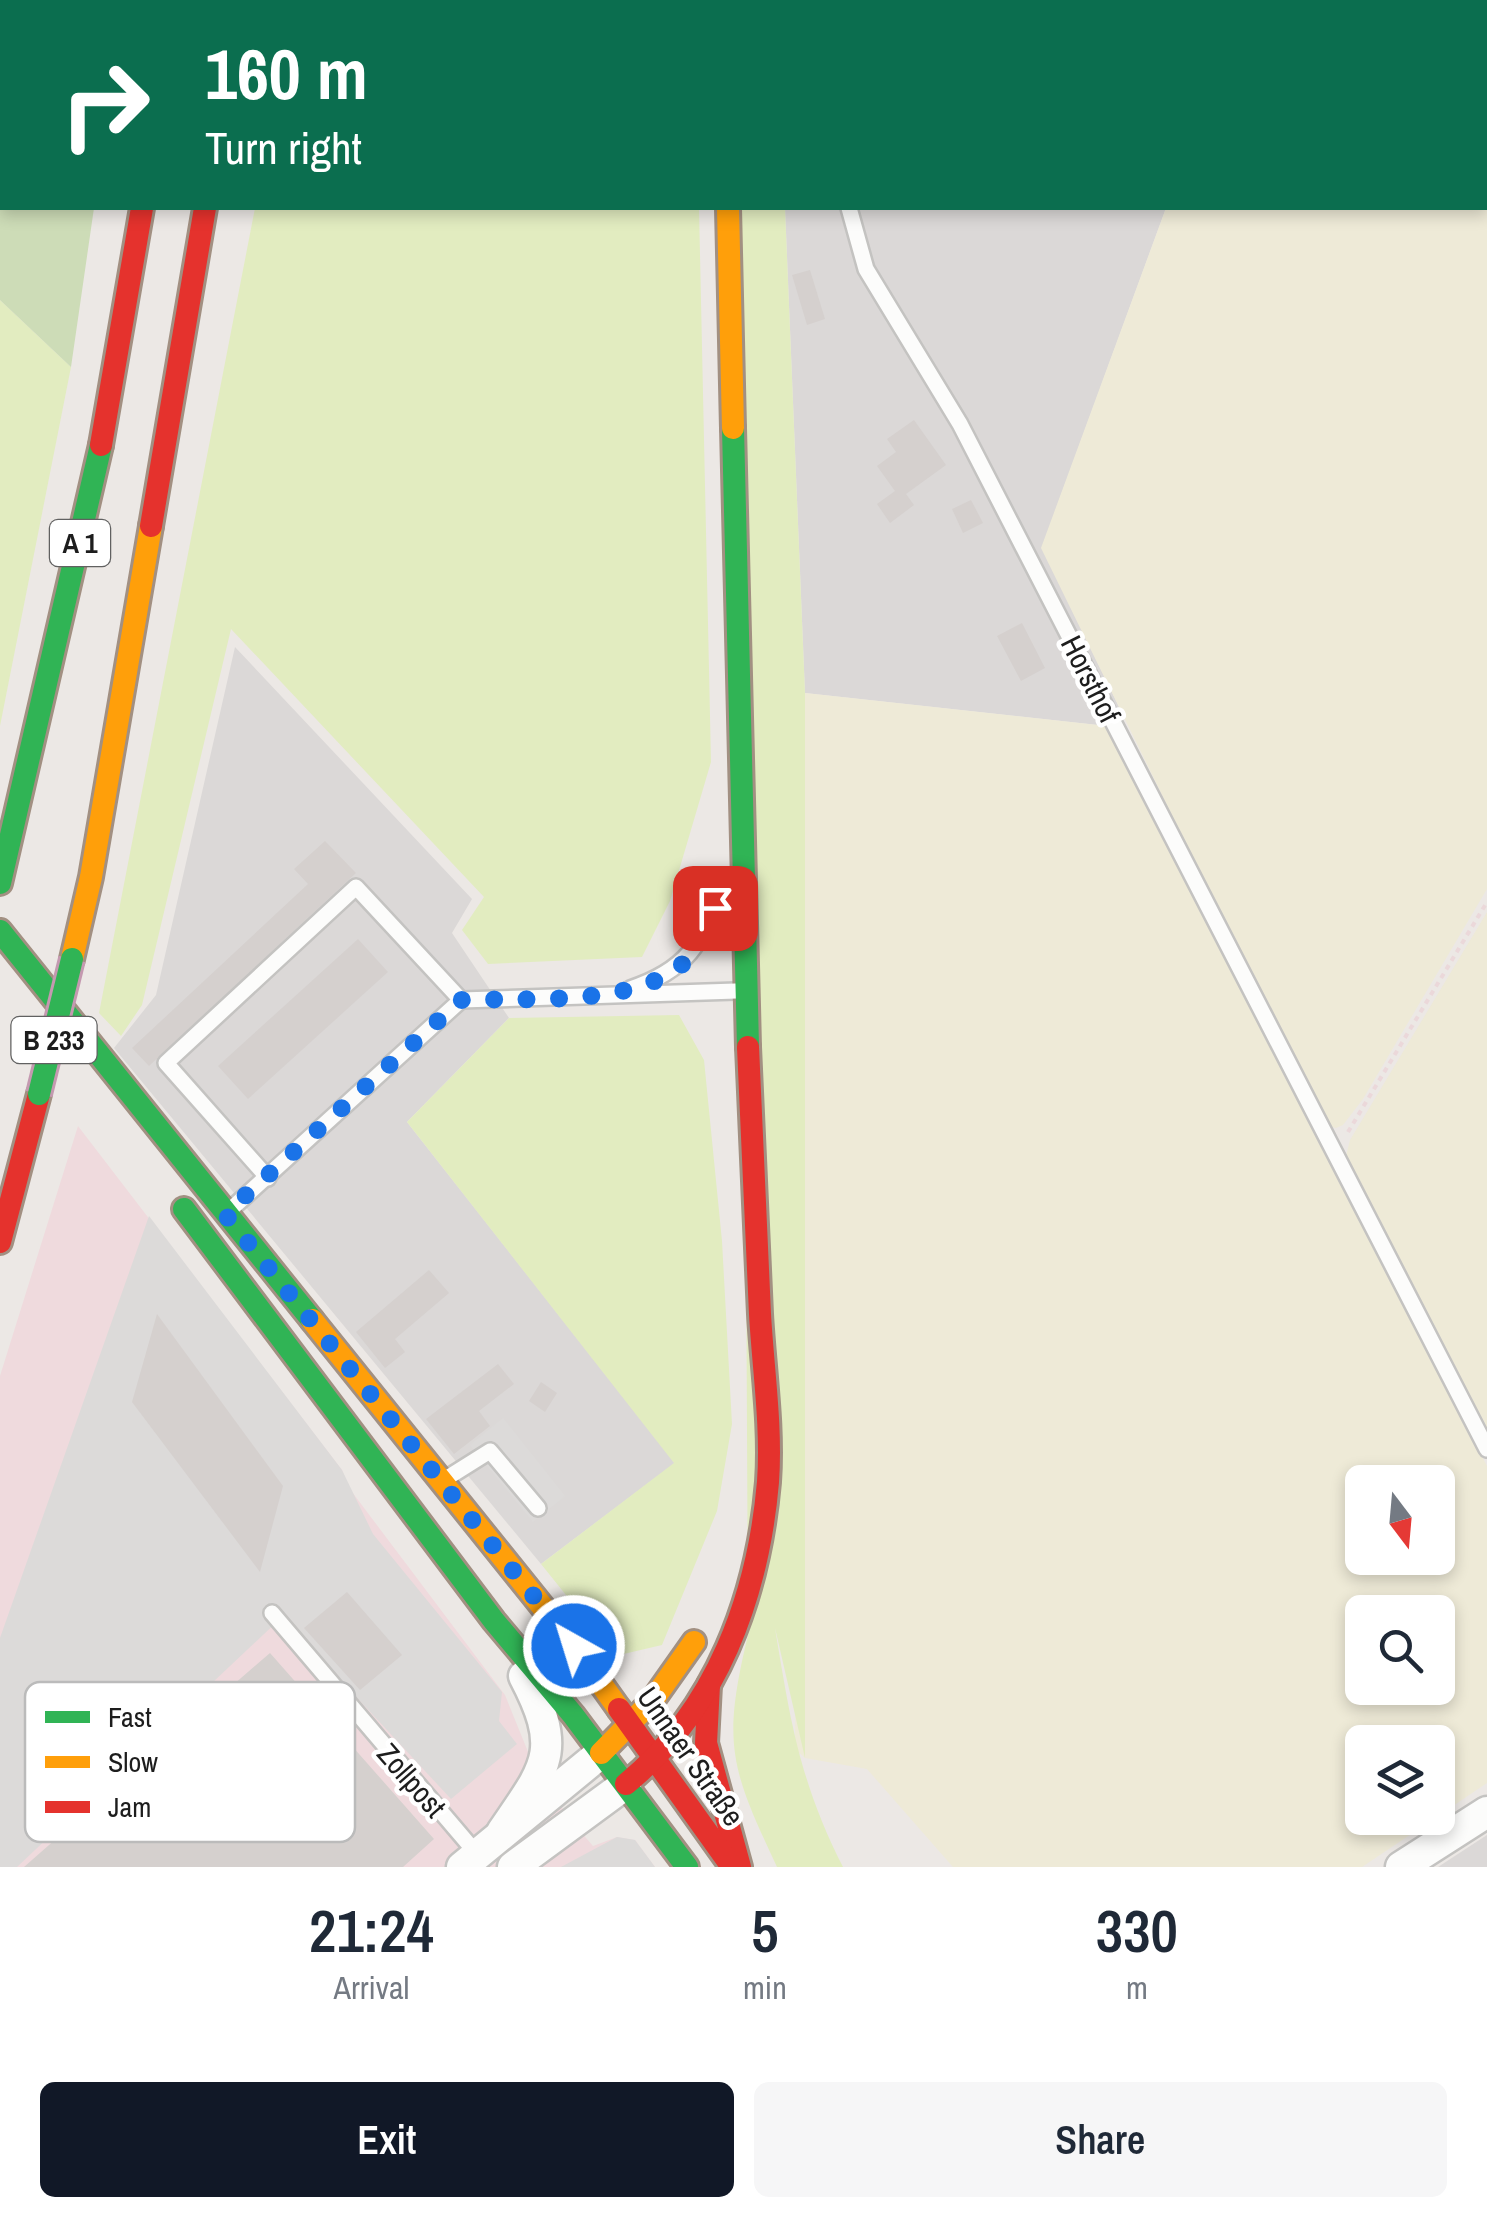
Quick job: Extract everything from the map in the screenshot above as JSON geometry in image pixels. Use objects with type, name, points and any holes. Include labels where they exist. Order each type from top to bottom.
[{"type":"main road","name":"A 1","points":[[1,879],[68,604],[114,378],[142,210]]},
{"type":"main road","name":"A 1","points":[[0,1242],[40,1094],[90,877],[206,210]]},
{"type":"main road","points":[[626,1784],[656,1759],[709,1685],[736,1632],[753,1578],[768,1479],[724,888],[726,719],[711,210]]},
{"type":"main road","points":[[728,210],[734,992],[750,1469],[745,1520],[732,1556]]},
{"type":"main road","name":"Unnaer Straße","points":[[0,931],[631,1722],[732,1867]]},
{"type":"main road","name":"B 233","points":[[36,1018],[72,1063]]},
{"type":"main road","points":[[166,1185],[494,1621],[601,1752],[687,1867]]},
{"type":"main road","points":[[601,1752],[686,1657],[703,1624]]},
{"type":"main road","points":[[709,1685],[706,1743],[740,1867]]},
{"type":"street","name":"Zollpost","points":[[494,1621],[548,1728],[536,1785],[502,1832]]},
{"type":"street","name":"Zollpost","points":[[470,1860],[601,1752]]},
{"type":"street","points":[[513,1867],[626,1784]]},
{"type":"street","points":[[1401,1867],[1487,1812]]},
{"type":"lane","name":"Horsthof","points":[[850,210],[866,268],[960,424],[1487,1449]]},
{"type":"lane","points":[[268,1178],[166,1063],[356,887],[461,1000]]},
{"type":"lane","points":[[613,994],[673,971],[694,952],[724,888]]},
{"type":"lane","points":[[225,1214],[461,1000],[734,992]]},
{"type":"lane","points":[[441,1482],[490,1451],[538,1508]]},
{"type":"lane","name":"Zollpost","points":[[272,1612],[328,1682]]},
{"type":"lane","name":"Zollpost","points":[[355,1716],[470,1860]]},
{"type":"path","points":[[1334,1153],[1487,902]]},
{"type":"shaded area","points":[[785,210],[1165,210],[1042,547],[1124,717],[1107,726],[805,693]]},
{"type":"shaded area","points":[[1165,210],[1487,210],[1487,889],[1363,1099],[1343,1125],[1328,1126],[1313,1103],[1041,548]]},
{"type":"shaded area","points":[[235,647],[472,899],[452,933],[509,1018],[407,1122],[675,1463],[541,1564],[114,1048],[156,995]]},
{"type":"shaded area","points":[[805,693],[1107,726],[1487,1466],[1487,1783],[1455,1805],[1455,1725],[1345,1725],[1345,1835],[1410,1835],[1362,1867],[953,1867],[867,1769],[805,1758],[795,1749]]},
{"type":"shaded area","points":[[1487,912],[1487,1431],[1345,1160],[1350,1140]]},
{"type":"shaded area","points":[[78,1126],[342,1470],[349,1488],[505,1695],[537,1774],[574,1824],[593,1846],[617,1837],[635,1840],[655,1867],[0,1867],[0,1376]]},
{"type":"shaded area","points":[[149,1216],[342,1470],[373,1534],[502,1692],[499,1721],[517,1744],[451,1799],[355,1696],[355,1682],[342,1682],[282,1617],[213,1682],[25,1682],[25,1842],[44,1842],[17,1867],[0,1867],[0,1638]]},
{"type":"shaded area","points":[[503,1418],[565,1496],[533,1522],[470,1445]]},
{"type":"shaded area","points":[[1487,1835],[1487,1867],[1438,1867]]},
{"type":"shaded area","points":[[617,1837],[635,1840],[655,1867],[561,1867]]},
{"type":"green space","points":[[0,210],[94,210],[71,367],[0,300]]},
{"type":"green space","points":[[255,210],[699,210],[711,762],[670,901],[642,957],[488,964],[462,930],[484,897],[231,629],[142,1005],[121,1036],[99,1013]]},
{"type":"green space","points":[[741,210],[785,210],[805,693],[805,1758],[775,1628],[807,1778],[843,1867],[777,1867],[749,1804],[740,1778],[733,1730],[748,1635]]},
{"type":"green space","points":[[0,300],[71,367],[0,726]]},
{"type":"green space","points":[[679,1015],[704,1060],[722,1241],[732,1424],[717,1511],[662,1645],[615,1656],[541,1564],[674,1463],[407,1122],[509,1018]]},
{"type":"building","points":[[810,270],[825,319],[807,325],[792,275]]},
{"type":"building","points":[[914,420],[946,465],[906,494],[914,505],[890,523],[877,504],[895,491],[877,466],[896,452],[887,439]]},
{"type":"building","points":[[971,500],[983,523],[963,533],[952,509]]},
{"type":"building","points":[[1022,623],[1045,668],[1021,681],[997,636]]},
{"type":"building","points":[[325,841],[356,873],[149,1066],[132,1048],[308,884],[294,869]]},
{"type":"building","points":[[358,939],[388,972],[248,1099],[218,1066]]},
{"type":"building","points":[[429,1270],[449,1293],[395,1339],[405,1352],[385,1368],[356,1332]]},
{"type":"building","points":[[157,1314],[283,1486],[260,1572],[132,1402]]},
{"type":"building","points":[[498,1364],[514,1384],[479,1411],[490,1426],[454,1454],[426,1419]]},
{"type":"building","points":[[541,1382],[557,1393],[545,1412],[529,1401]]},
{"type":"building","points":[[347,1592],[402,1655],[360,1690],[304,1628]]},
{"type":"building","points":[[270,1653],[296,1682],[236,1682]]},
{"type":"building","points":[[355,1749],[434,1839],[403,1867],[24,1867],[52,1842],[355,1842]]},
{"type":"traffic: fast","points":[[733,428],[748,1047]]},
{"type":"traffic: fast","points":[[0,883],[101,445]]},
{"type":"traffic: fast","points":[[0,931],[312,1320]]},
{"type":"traffic: fast","points":[[39,1094],[72,959]]},
{"type":"traffic: fast","points":[[184,1209],[494,1621],[573,1715],[687,1867]]},
{"type":"traffic: slow","points":[[728,210],[733,428]]},
{"type":"traffic: slow","points":[[72,959],[91,877],[151,526]]},
{"type":"traffic: slow","points":[[312,1320],[574,1646],[619,1709]]},
{"type":"traffic: slow","points":[[601,1753],[653,1700],[694,1642]]},
{"type":"traffic: jam","points":[[101,445],[142,210]]},
{"type":"traffic: jam","points":[[151,526],[205,210]]},
{"type":"traffic: jam","points":[[626,1784],[658,1754],[708,1686],[743,1608],[763,1525],[769,1440],[748,1047]]},
{"type":"traffic: jam","points":[[0,1242],[39,1094]]},
{"type":"traffic: jam","points":[[709,1685],[706,1743],[740,1867]]},
{"type":"traffic: jam","points":[[619,1709],[732,1867]]},
{"type":"route","points":[[574,1646],[225,1214],[461,1000],[613,994],[646,984],[673,971],[694,952],[715,908]]}]
